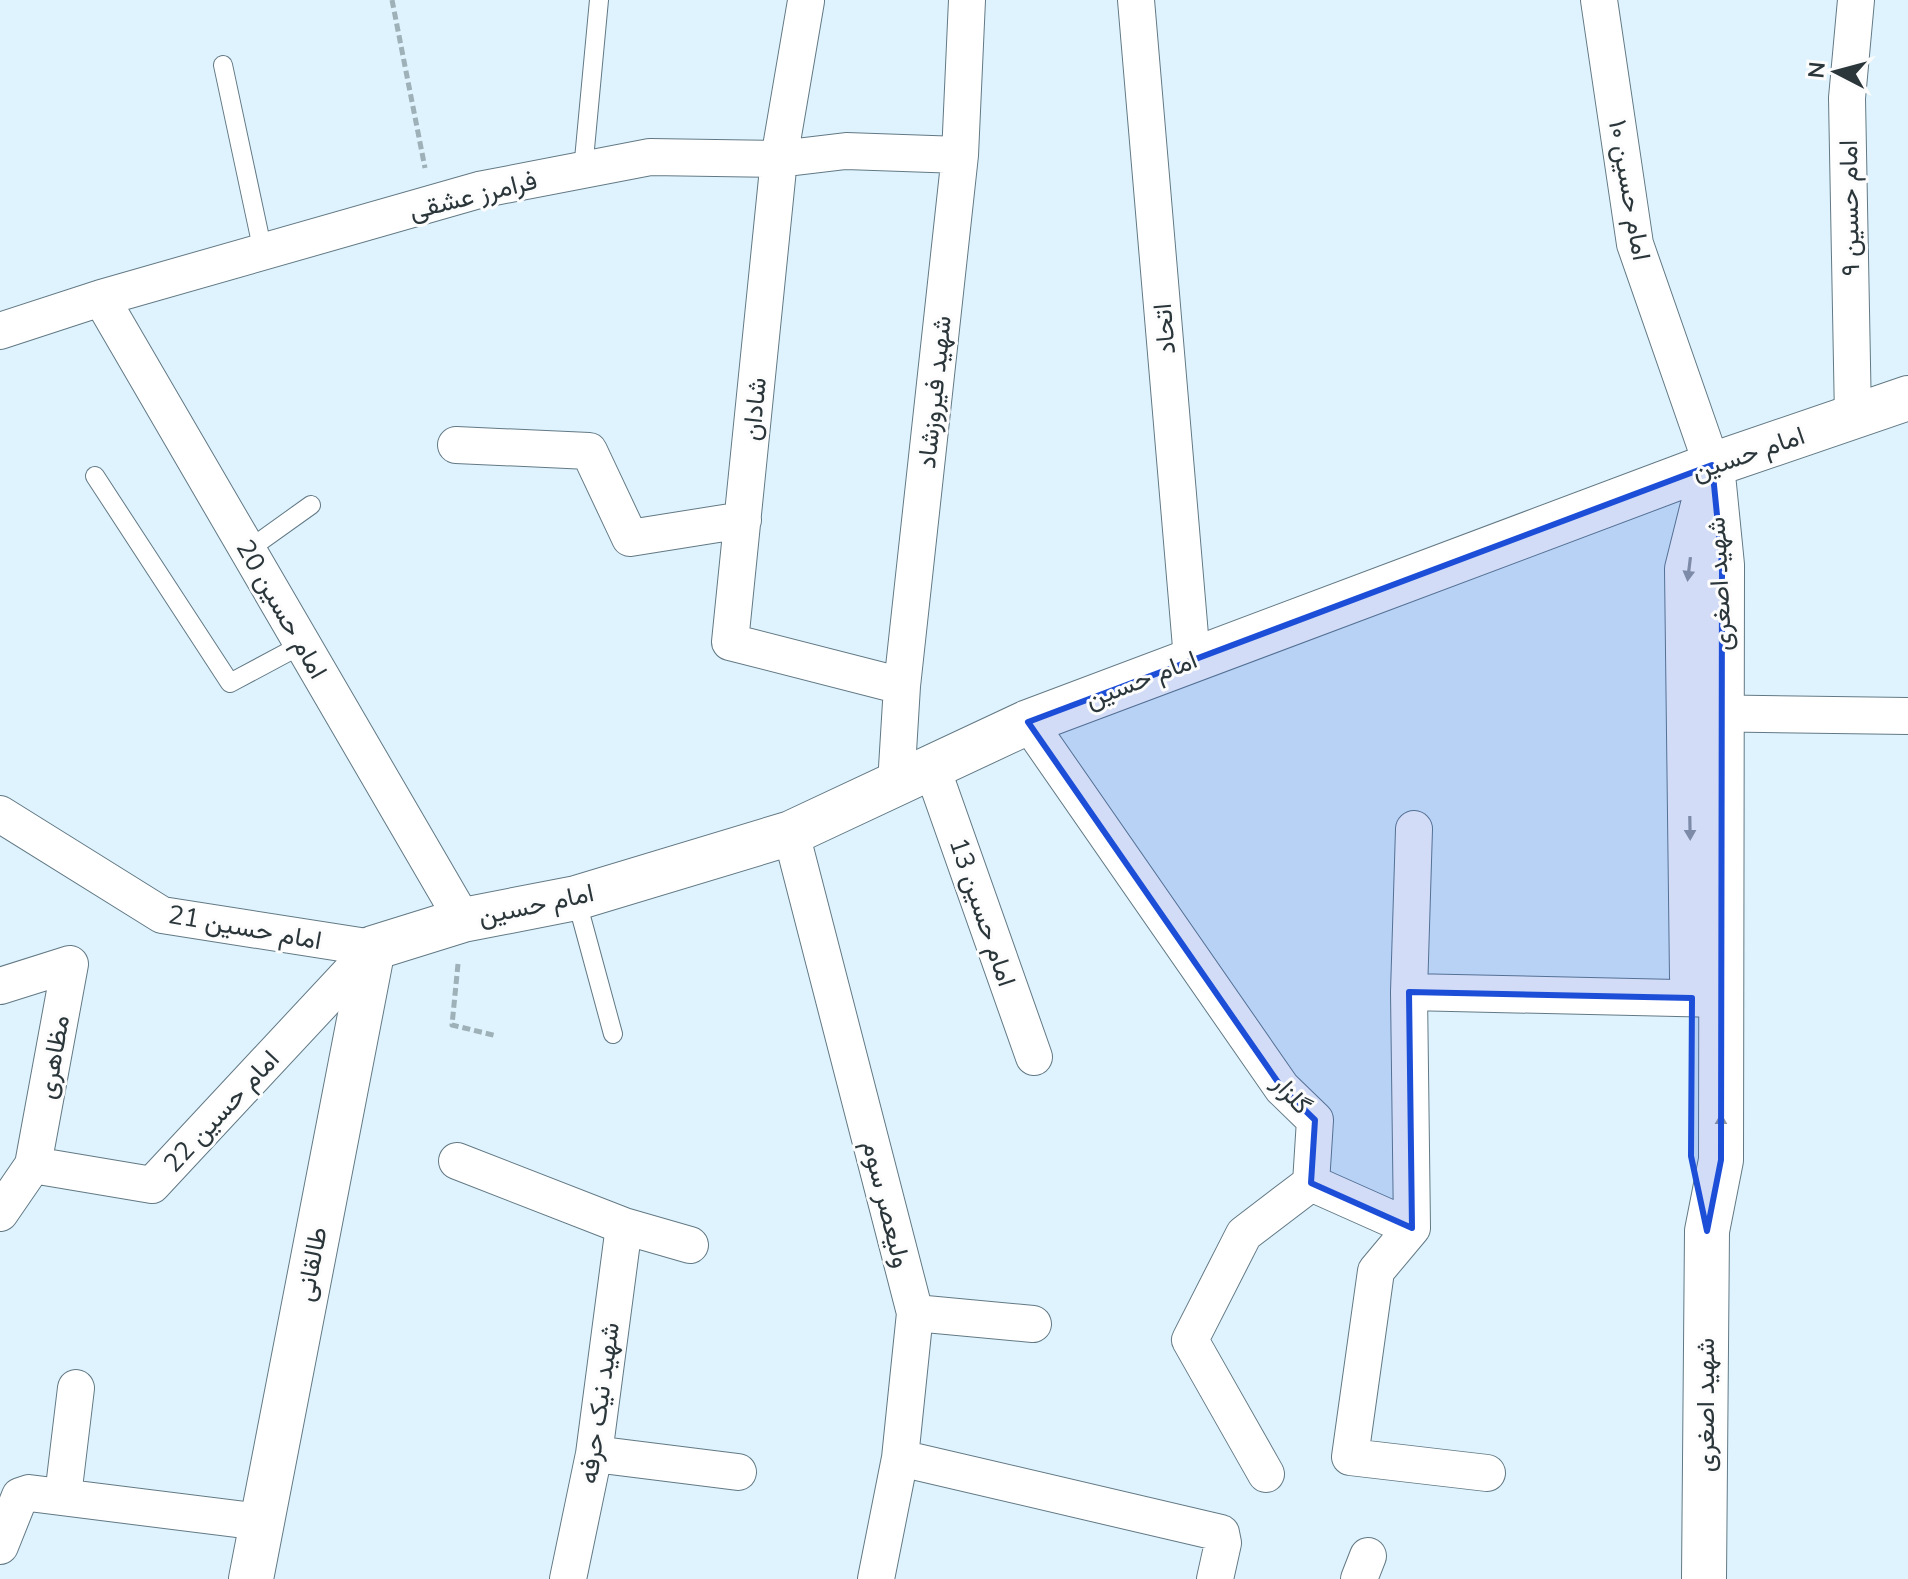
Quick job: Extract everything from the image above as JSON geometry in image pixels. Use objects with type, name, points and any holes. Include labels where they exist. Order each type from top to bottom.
[{"type":"street","name":"شهید فیروزشاد","points":[[914,776],[902,686],[960,155],[967,0]]},
{"type":"street","name":"اتحاد","points":[[1136,0],[1192,659]]},
{"type":"street","name":"امام حسین ۱۰","points":[[1599,0],[1635,244],[1712,465]]},
{"type":"street","name":"امام حسین ۹","points":[[1853,417],[1847,98],[1856,0]]},
{"type":"street","name":"شادان","points":[[806,1],[779,159],[730,642],[902,686]]},
{"type":"street","name":"فرامرز عشقی","points":[[0,331],[101,298],[479,190],[650,157],[779,159],[846,151],[960,155]]},
{"type":"street","name":"امام حسین 20","points":[[101,298],[463,920]]},
{"type":"street","name":"امام حسین","points":[[373,948],[463,920],[576,898],[791,833],[1028,722],[1712,465],[1908,398]]},
{"type":"street","points":[[456,445],[589,451],[630,538],[743,520]]},
{"type":"street","name":"شهید اصغری","points":[[1704,1579],[1707,1231],[1691,1156],[1707,999],[1706,714],[1687,569],[1712,465]]},
{"type":"street","points":[[1706,714],[1908,716]]},
{"type":"street","name":"گلزار","points":[[1028,722],[1282,1088],[1315,1120],[1311,1183]]},
{"type":"street","name":"امام حسین 13","points":[[914,776],[1034,1057]]},
{"type":"street","name":"امام حسین 21","points":[[0,814],[162,915],[373,948]]},
{"type":"street","points":[[1414,829],[1409,992],[1412,1228],[1376,1271],[1350,1457],[1487,1473]]},
{"type":"street","name":"ولیعصر سوم","points":[[791,833],[915,1313],[900,1458],[876,1579]]},
{"type":"street","name":"امام حسین 22","points":[[33,1165],[152,1185],[373,948]]},
{"type":"street","name":"طالقانی","points":[[251,1579],[373,948]]},
{"type":"street","name":"مظاهری","points":[[0,986],[70,964],[33,1165],[0,1213]]},
{"type":"street","points":[[1409,992],[1707,999]]},
{"type":"street","points":[[457,1161],[624,1226],[690,1245]]},
{"type":"street","points":[[1266,1474],[1190,1340],[1244,1234],[1311,1183],[1412,1228]]},
{"type":"street","name":"شهید نیک حرفه","points":[[568,1579],[594,1454],[624,1226]]},
{"type":"street","points":[[915,1313],[1033,1324]]},
{"type":"street","points":[[63,1496],[76,1388]]},
{"type":"street","points":[[594,1454],[738,1472]]},
{"type":"street","points":[[900,1458],[1221,1533],[1223,1543],[1215,1579]]},
{"type":"street","points":[[0,1546],[20,1496],[38,1493],[261,1522]]},
{"type":"lane","points":[[583,170],[599,0]]},
{"type":"lane","points":[[223,65],[263,252]]},
{"type":"lane","points":[[95,476],[230,683],[303,644]]},
{"type":"lane","points":[[248,550],[311,505]]},
{"type":"lane","points":[[576,898],[613,1034]]},
{"type":"path","points":[[392,0],[432,204]]},
{"type":"path","points":[[463,920],[452,1025],[497,1036]]},
{"type":"highlighted area","points":[[1712,465],[1722,565],[1721,1160],[1707,1231],[1691,1156],[1692,998],[1409,992],[1412,1228],[1311,1183],[1315,1120],[1282,1088],[1028,722]]}]
